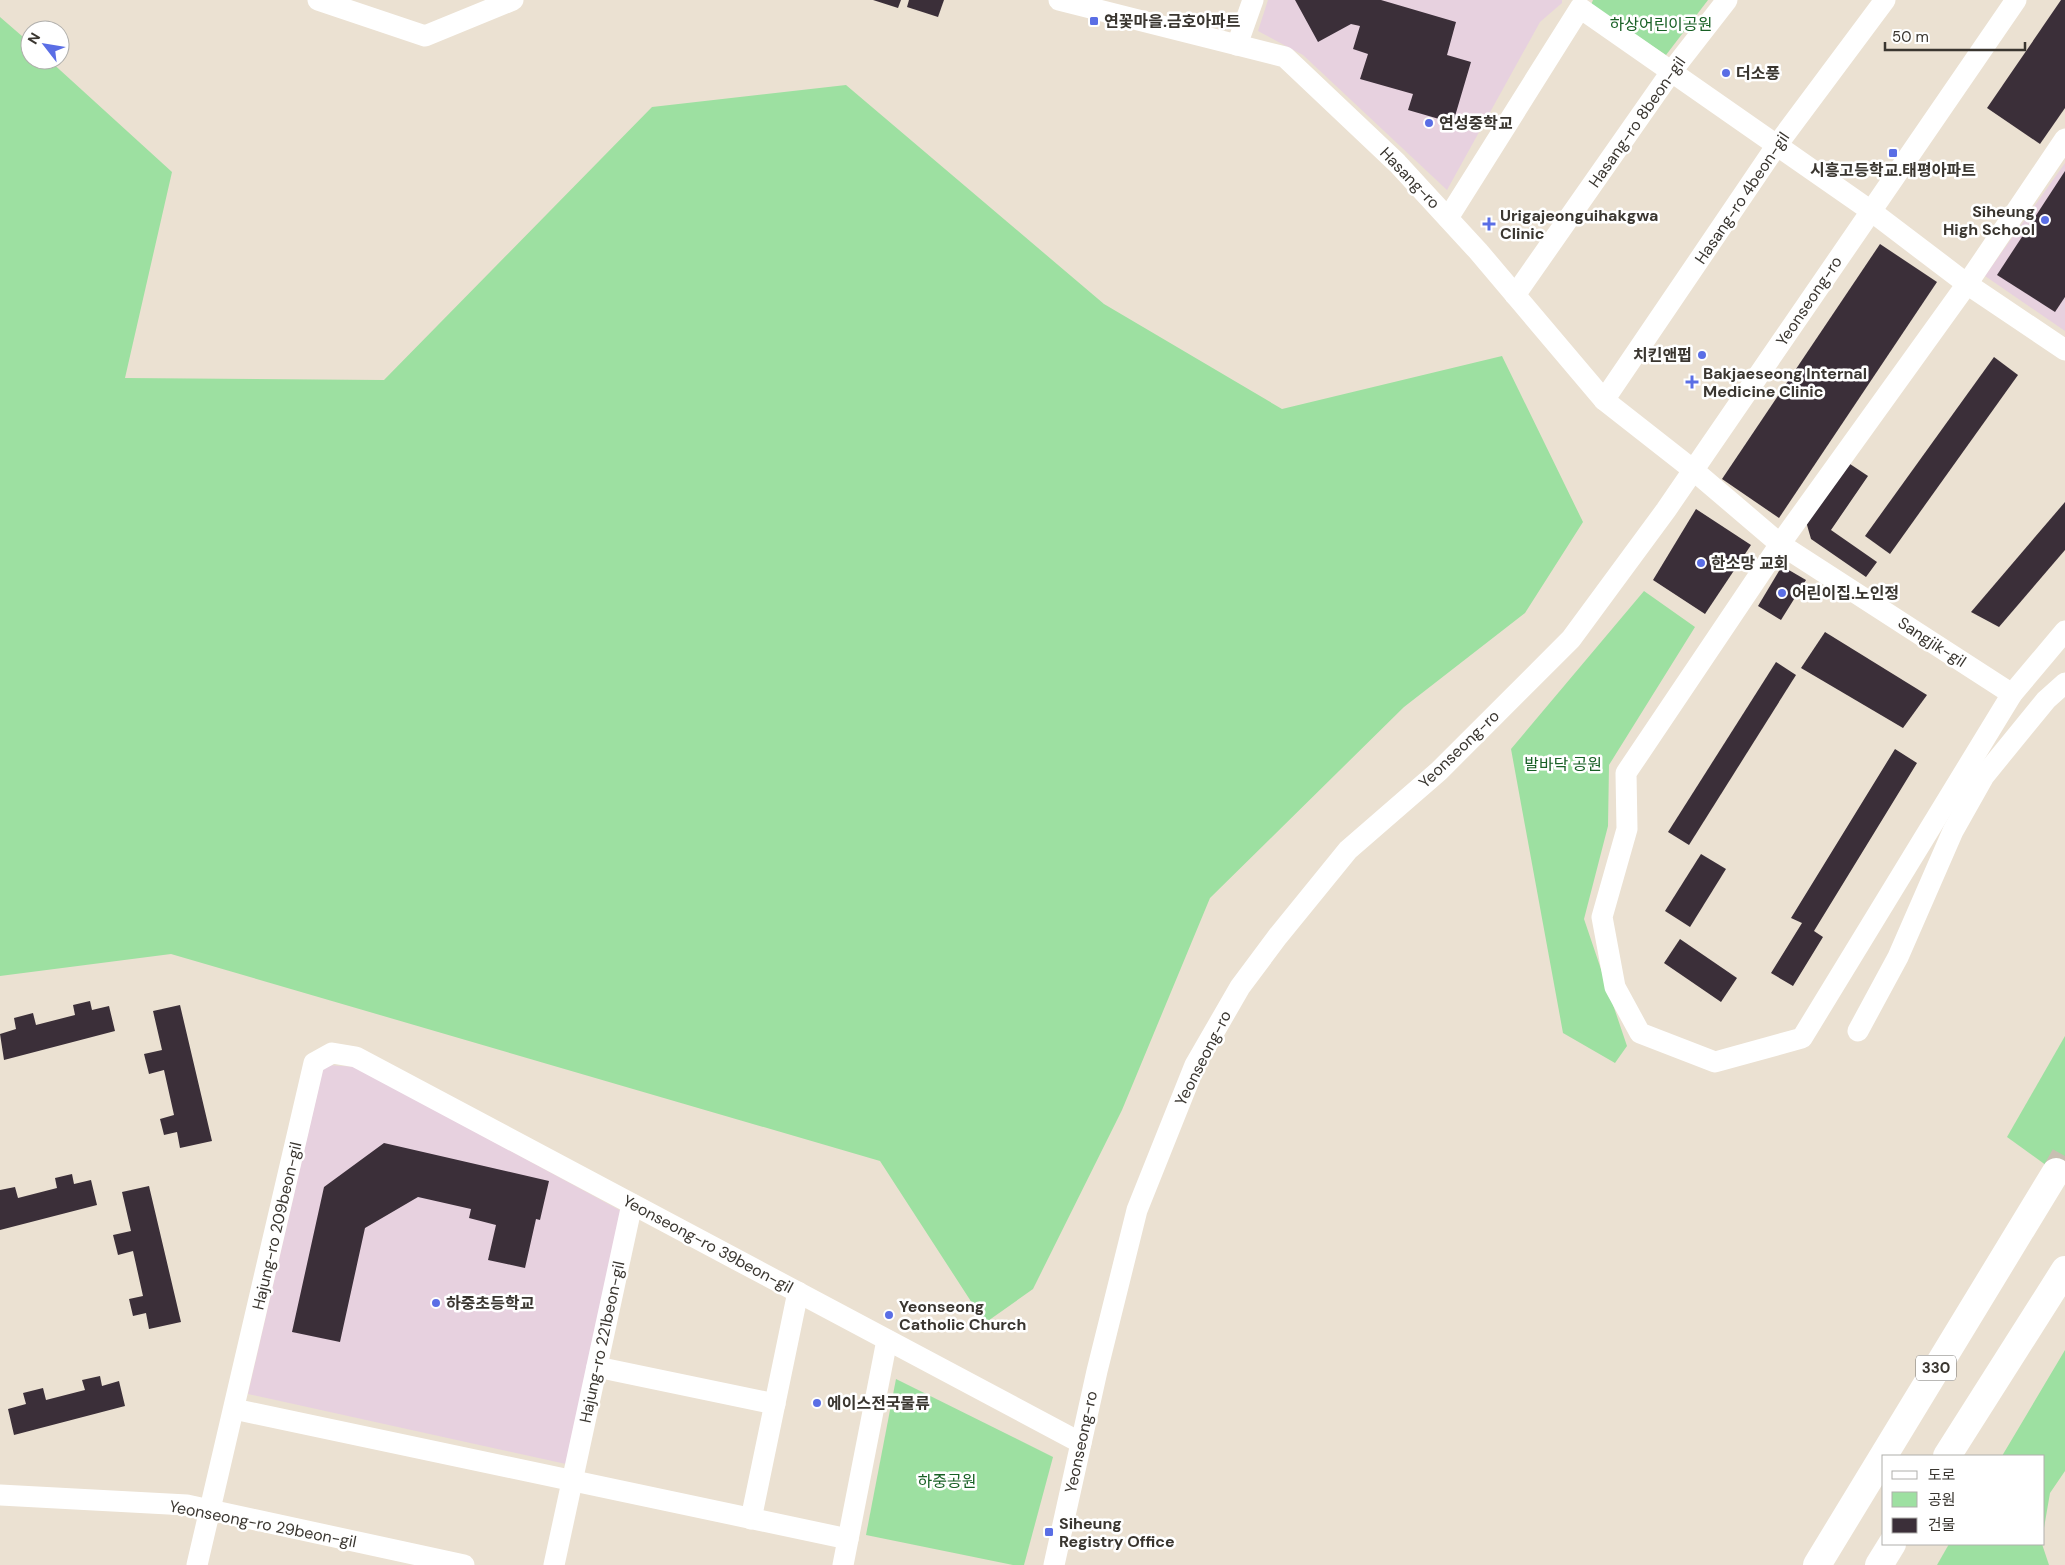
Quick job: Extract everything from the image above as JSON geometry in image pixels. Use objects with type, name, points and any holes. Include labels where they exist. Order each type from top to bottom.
[{"type":"highway","name":"330","points":[[1884,1455],[2056,1172]]},
{"type":"highway","points":[[1948,1455],[2065,1270]]},
{"type":"highway","name":"330","points":[[1817,1565],[1882,1458]]},
{"type":"highway","points":[[1878,1565],[1891,1545]]},
{"type":"street","points":[[318,0],[425,36],[513,0]]},
{"type":"street","name":"Hasang-ro","points":[[1059,0],[1285,57],[1397,163],[1448,218],[1604,400],[1692,469]]},
{"type":"street","points":[[1238,45],[1253,0]]},
{"type":"street","name":"Hasang-ro 8beon-gil","points":[[1515,295],[1671,72],[1727,0]]},
{"type":"street","name":"Hasang-ro 4beon-gil","points":[[1604,400],[1777,145],[1885,0]]},
{"type":"street","name":"Yeonseong-ro","points":[[1054,1565],[1137,1210],[1196,1065],[1240,987],[1278,936],[1348,850],[1439,771],[1571,639],[1666,510],[1692,469],[1708,449],[2016,0]]},
{"type":"street","points":[[1448,218],[1581,4],[1671,72],[1871,211],[1967,284],[2065,350]]},
{"type":"street","points":[[2065,139],[1967,284],[1780,544],[1626,773],[1627,829],[1602,917],[1615,987],[1640,1033],[1715,1062],[1802,1038],[2012,694],[2065,631]]},
{"type":"street","name":"Sangjik-gil","points":[[1692,469],[1780,544],[2012,694]]},
{"type":"street","points":[[1858,1032],[1898,957],[1953,831],[1984,776],[2046,700],[2065,683]]},
{"type":"street","name":"Yeonseong-ro 39beon-gil","points":[[332,1053],[356,1058],[1081,1443]]},
{"type":"street","name":"Hajung-ro 209beon-gil","points":[[197,1565],[314,1063],[332,1053]]},
{"type":"street","name":"Hajung-ro 221beon-gil","points":[[554,1565],[632,1204]]},
{"type":"street","points":[[751,1518],[798,1292]]},
{"type":"street","points":[[843,1565],[887,1340]]},
{"type":"street","points":[[597,1367],[775,1404]]},
{"type":"street","points":[[234,1409],[848,1539]]},
{"type":"street","name":"Yeonseong-ro 29beon-gil","points":[[0,1496],[187,1505],[464,1565]]},
{"type":"shaded area","name":"연성중학교","points":[[1268,0],[1562,0],[1562,3],[1540,22],[1447,190],[1303,55],[1258,31]]},
{"type":"shaded area","name":"Siheung High School","points":[[2065,163],[2065,331],[1985,276]]},
{"type":"shaded area","name":"하중초등학교","points":[[327,1065],[356,1067],[623,1212],[566,1464],[248,1394],[323,1069]]},
{"type":"green space","name":"하상어린이공원","points":[[1593,0],[1708,0],[1666,55],[1591,5]]},
{"type":"green space","points":[[0,17],[20,34],[20,70],[60,70],[172,172],[125,378],[384,380],[652,107],[846,85],[1104,304],[1282,409],[1502,356],[1583,522],[1525,613],[1404,707],[1210,898],[1122,1110],[1033,1289],[985,1323],[880,1161],[171,954],[0,976]]},
{"type":"green space","name":"발바닥 공원","points":[[1644,591],[1695,627],[1609,765],[1608,826],[1584,919],[1627,1046],[1615,1063],[1563,1033],[1511,749]]},
{"type":"green space","points":[[2065,1036],[2065,1179],[2007,1137]]},
{"type":"green space","points":[[2065,1350],[2065,1471],[2050,1493],[2045,1522],[2045,1455],[2003,1455]]},
{"type":"green space","name":"하중공원","points":[[896,1379],[1053,1457],[1024,1565],[1013,1565],[866,1535]]},
{"type":"green space","points":[[1948,1545],[2042,1545],[2049,1565],[1937,1565]]},
{"type":"building","points":[[873,0],[901,0],[898,8]]},
{"type":"building","points":[[909,0],[944,0],[938,17],[907,7]]},
{"type":"building","name":"연성중학교","points":[[1295,0],[1381,0],[1456,22],[1447,55],[1471,62],[1453,123],[1408,110],[1413,94],[1360,79],[1368,54],[1353,49],[1360,26],[1351,24],[1318,42]]},
{"type":"building","points":[[2061,0],[2065,0],[2065,108],[2040,144],[1987,108]]},
{"type":"building","name":"Siheung High School","points":[[2065,171],[2065,297],[2055,312],[1997,275]]},
{"type":"building","points":[[1880,244],[1937,282],[1779,518],[1722,479]]},
{"type":"building","points":[[1994,357],[2018,375],[1890,554],[1865,536]]},
{"type":"building","points":[[1844,460],[1868,476],[1831,530],[1877,562],[1866,577],[1811,539],[1805,518]]},
{"type":"building","points":[[2065,502],[2065,550],[1999,627],[1971,612]]},
{"type":"building","name":"한소망 교회","points":[[1696,509],[1751,545],[1705,614],[1653,580]]},
{"type":"building","name":"어린이집.노인정","points":[[1782,566],[1806,580],[1781,620],[1758,606]]},
{"type":"building","points":[[1825,632],[1927,695],[1903,728],[1801,668]]},
{"type":"building","points":[[1776,662],[1796,675],[1689,845],[1668,832]]},
{"type":"building","points":[[1895,749],[1917,763],[1814,931],[1823,937],[1793,986],[1771,973],[1802,923],[1791,918]]},
{"type":"building","points":[[1701,854],[1726,869],[1690,927],[1665,911]]},
{"type":"building","points":[[1680,939],[1737,978],[1721,1002],[1664,963]]},
{"type":"building","points":[[90,1001],[92,1010],[109,1006],[115,1031],[4,1060],[0,1034],[16,1029],[14,1018],[33,1013],[36,1025],[75,1015],[73,1005]]},
{"type":"building","points":[[180,1005],[212,1141],[180,1148],[177,1132],[164,1135],[160,1119],[174,1115],[164,1070],[149,1074],[144,1054],[162,1050],[153,1011]]},
{"type":"building","points":[[384,1143],[549,1181],[540,1220],[536,1219],[525,1268],[488,1260],[496,1225],[469,1218],[471,1209],[418,1197],[365,1228],[340,1342],[292,1332],[324,1187]]},
{"type":"building","points":[[72,1174],[74,1184],[91,1180],[97,1205],[0,1230],[0,1190],[15,1187],[18,1198],[57,1188],[55,1178]]},
{"type":"building","points":[[149,1186],[181,1322],[149,1329],[146,1313],[133,1316],[129,1299],[143,1296],[133,1251],[118,1255],[113,1235],[131,1231],[122,1192]]},
{"type":"building","points":[[100,1376],[102,1386],[119,1381],[125,1406],[14,1435],[8,1409],[26,1404],[23,1393],[43,1388],[46,1400],[85,1390],[82,1380]]},
{"type":"tunnel","points":[[2056,1172],[2065,1156]]},
{"type":"place","name":"연꽃마을.금호아파트","points":[[1094,21]]},
{"type":"place","name":"더소풍","points":[[1726,73]]},
{"type":"place","name":"연성중학교","points":[[1429,123]]},
{"type":"place","name":"시흥고등학교.태평아파트","points":[[1893,153]]},
{"type":"place","name":"Siheung High School","points":[[2045,220]]},
{"type":"place","name":"Urigajeonguihakgwa Clinic","points":[[1489,224]]},
{"type":"place","name":"치킨앤펍","points":[[1702,355]]},
{"type":"place","name":"Bakjaeseong Internal Medicine Clinic","points":[[1692,382]]},
{"type":"place","name":"한소망 교회","points":[[1701,563]]},
{"type":"place","name":"어린이집.노인정","points":[[1782,593]]},
{"type":"place","name":"하중초등학교","points":[[436,1303]]},
{"type":"place","name":"Yeonseong Catholic Church","points":[[889,1315]]},
{"type":"place","name":"에이스전국물류","points":[[817,1403]]},
{"type":"place","name":"Siheung Registry Office","points":[[1049,1532]]}]
